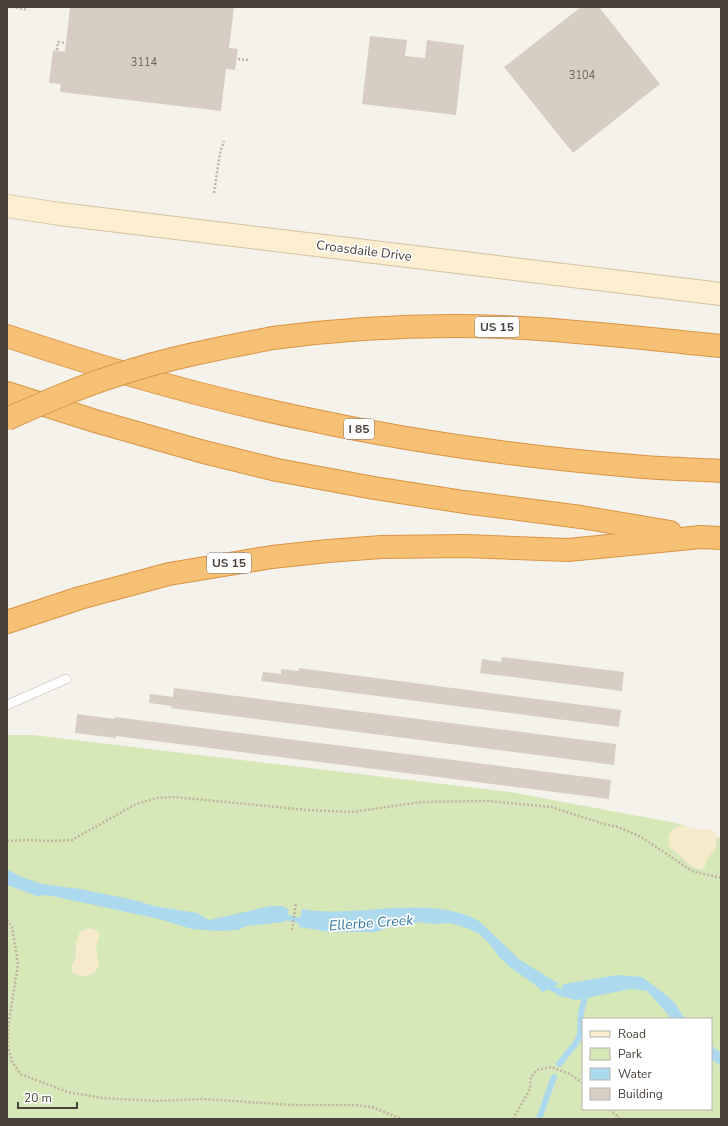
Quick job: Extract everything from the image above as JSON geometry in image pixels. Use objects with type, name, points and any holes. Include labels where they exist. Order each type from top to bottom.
[{"type":"highway","name":"US 15","points":[[7,419],[60,396],[117,375],[191,354],[274,338],[328,331],[378,327],[474,326],[573,332],[721,346]]},
{"type":"highway","name":"I 85","points":[[7,336],[68,356],[206,396],[307,419],[419,440],[513,453],[633,466],[721,471]]},
{"type":"highway","points":[[7,393],[193,449],[277,470],[464,502],[581,517],[711,537]]},
{"type":"highway","name":"US 15","points":[[7,622],[80,598],[169,574],[272,557],[328,551],[389,547],[465,546],[568,550],[711,537]]},
{"type":"street","name":"Croasdaile Drive","points":[[7,206],[60,214],[721,294]]},
{"type":"lane","points":[[7,705],[66,679]]},
{"type":"path","points":[[12,7],[28,10]]},
{"type":"path","points":[[57,50],[58,42],[66,43]]},
{"type":"path","points":[[238,59],[248,60]]},
{"type":"path","points":[[214,193],[220,153],[224,141]]},
{"type":"path","points":[[7,841],[72,840],[136,804],[157,798],[175,797],[307,810],[352,812],[421,802],[488,801],[552,807],[618,827],[641,837],[692,871],[721,878]]},
{"type":"path","points":[[292,930],[296,902]]},
{"type":"path","points":[[7,920],[12,927],[18,964],[8,1028],[8,1047],[12,1061],[20,1074],[68,1092],[102,1098],[156,1101],[202,1099],[293,1105],[355,1105],[372,1107],[402,1119]]},
{"type":"path","points":[[514,1119],[530,1089],[531,1077],[537,1070],[551,1067],[568,1073],[582,1082]]},
{"type":"path","points":[[611,1110],[620,1119]]},
{"type":"green space","points":[[7,735],[33,735],[510,792],[676,823],[721,838],[721,1119],[7,1119]]},
{"type":"sand","points":[[680,826],[699,830],[710,829],[717,835],[716,849],[708,857],[704,869],[693,867],[669,847],[668,840],[671,831]]},
{"type":"sand","points":[[89,928],[96,930],[100,934],[96,946],[99,964],[95,972],[87,976],[81,976],[73,973],[71,969],[76,955],[76,941],[80,932]]},
{"type":"water","points":[[7,869],[19,876],[42,884],[80,889],[134,900],[154,906],[197,913],[209,920],[271,906],[283,906],[289,910],[284,922],[246,926],[238,930],[217,931],[192,929],[159,919],[80,902],[47,895],[37,896],[7,885]]},
{"type":"water","points":[[415,908],[438,909],[459,913],[479,921],[520,960],[559,984],[542,992],[538,987],[510,967],[499,957],[489,943],[479,934],[467,928],[450,923],[435,924],[418,922],[402,927],[390,927],[375,932],[330,932],[299,927],[302,909],[346,911]]},
{"type":"water","points":[[617,975],[642,977],[674,1002],[684,1018],[671,1018],[647,991],[631,989],[576,1000],[556,995],[564,984]]},
{"type":"water","points":[[712,1046],[721,1053],[721,1066],[712,1060]]},
{"type":"building","points":[[70,7],[234,7],[229,48],[238,49],[235,70],[226,69],[221,111],[60,92],[61,84],[49,83],[53,50],[65,52]]},
{"type":"building","points":[[581,7],[599,7],[660,84],[573,153],[504,67]]},
{"type":"building","points":[[370,36],[407,40],[405,56],[425,58],[427,40],[464,45],[456,115],[362,104]]},
{"type":"building","points":[[502,657],[624,672],[622,691],[480,673],[482,659],[501,662]]},
{"type":"building","points":[[299,668],[621,710],[619,727],[261,681],[263,672],[281,674],[281,669],[299,671]]},
{"type":"building","points":[[174,688],[616,744],[614,765],[171,708],[172,706],[149,703],[150,694],[173,697]]},
{"type":"building","points":[[77,714],[115,719],[115,717],[611,780],[609,799],[116,736],[116,738],[75,733]]},
{"type":"waterway","name":"Ellerbe Creek","points":[[278,915],[308,923]]},
{"type":"waterway","name":"Ellerbe Creek","points":[[544,985],[566,994]]},
{"type":"waterway","points":[[559,1064],[576,1043],[580,1035],[581,1012],[587,991]]},
{"type":"waterway","points":[[539,1119],[554,1077]]}]
